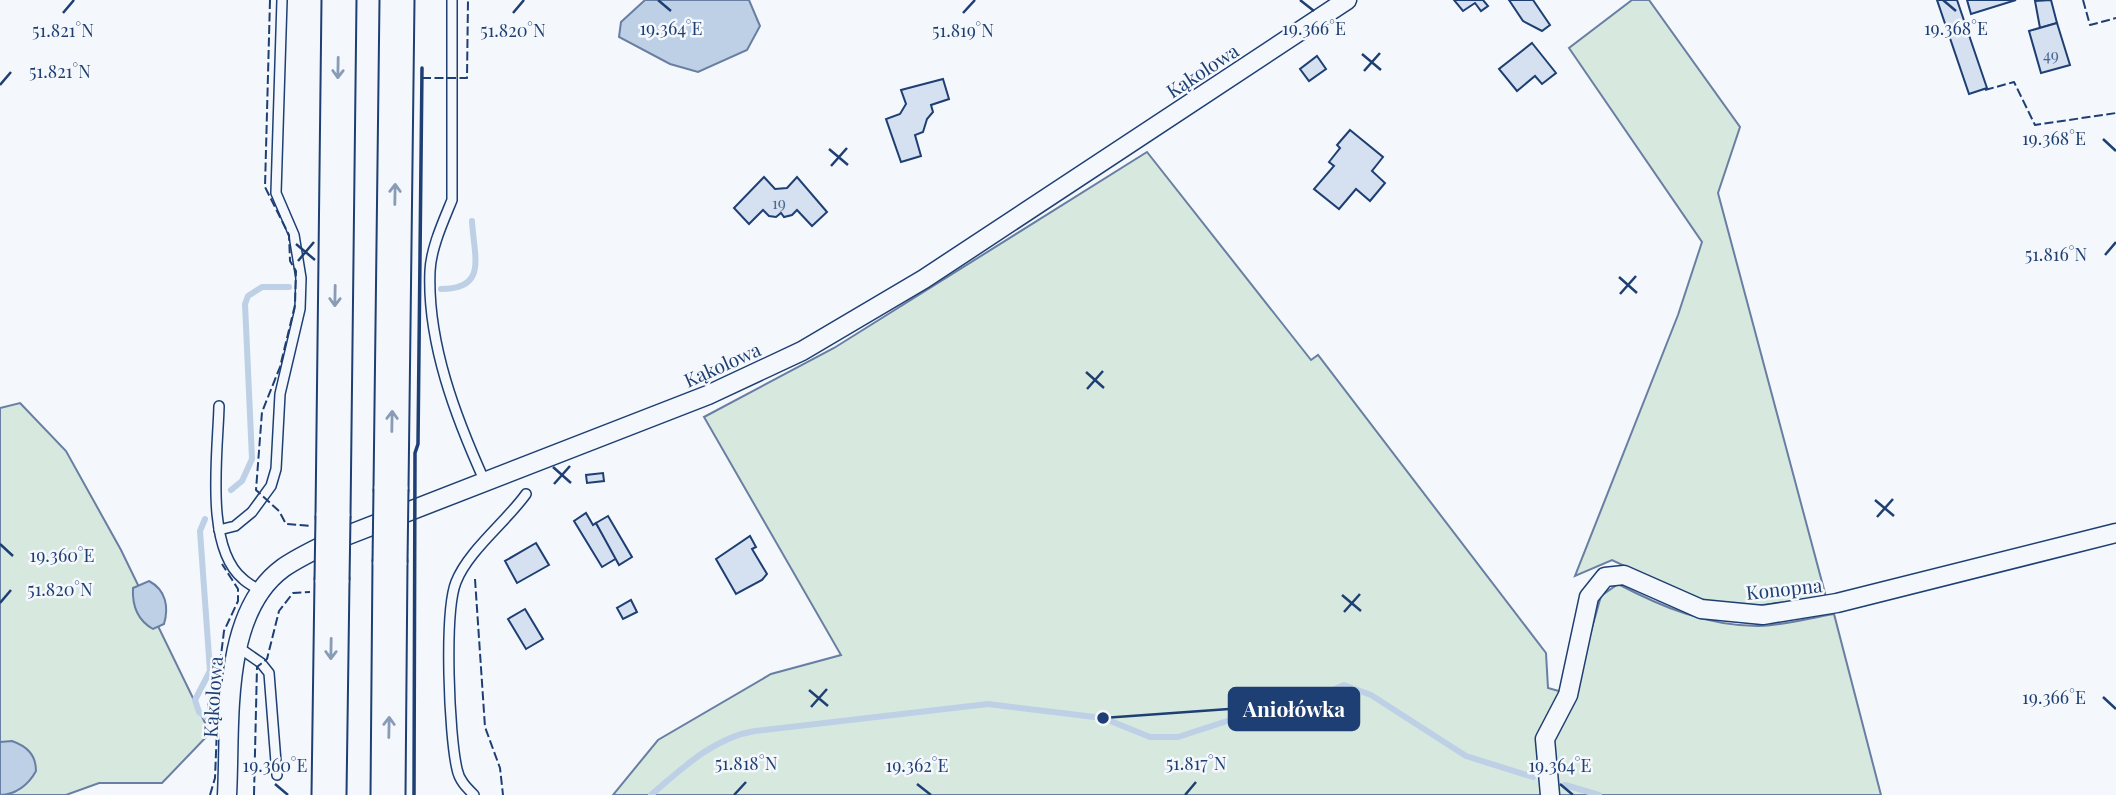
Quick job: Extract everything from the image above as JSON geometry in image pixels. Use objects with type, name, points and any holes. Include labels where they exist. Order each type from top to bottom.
[{"type":"highway","points":[[329,795],[339,0]]},
{"type":"highway","points":[[388,795],[397,0]]},
{"type":"street","name":"Kąkolowa","points":[[227,795],[233,663],[243,624],[261,591],[282,569],[330,542],[708,395],[844,328],[924,279],[1347,0]]},
{"type":"street","name":"Konopna","points":[[1550,795],[1545,739],[1568,695],[1589,597],[1605,577],[1624,575],[1702,609],[1763,615],[1837,603],[2116,533]]},
{"type":"lane","points":[[219,530],[235,526],[252,512],[271,486],[276,469],[280,394],[300,309],[301,278],[294,235],[276,193],[282,0]]},
{"type":"lane","points":[[452,0],[452,200],[441,225],[430,269],[431,304],[437,341],[462,431],[485,482]]},
{"type":"lane","points":[[219,406],[219,530],[229,562],[242,579],[261,591]]},
{"type":"lane","points":[[474,795],[462,782],[457,771],[451,730],[450,605],[456,582],[465,567],[526,494]]},
{"type":"lane","points":[[237,647],[261,663],[269,673],[277,775]]},
{"type":"shaded area","points":[[1632,0],[1649,0],[1740,127],[1718,193],[1826,597],[1738,608],[1688,596],[1612,560],[1575,576],[1678,315],[1702,242],[1569,48]]},
{"type":"shaded area","points":[[1147,152],[1311,360],[1318,355],[1546,653],[1548,688],[1573,695],[1601,596],[1618,584],[1685,614],[1721,623],[1767,626],[1834,614],[1881,795],[613,795],[658,740],[771,674],[841,655],[704,417],[834,348]]},
{"type":"shaded area","points":[[20,403],[66,451],[121,550],[210,733],[162,783],[99,783],[66,795],[0,795],[0,408]]},
{"type":"water","points":[[645,0],[749,0],[760,26],[747,50],[698,72],[670,64],[619,37],[621,22]]},
{"type":"water","points":[[149,581],[163,594],[166,605],[164,624],[153,629],[139,617],[133,595],[133,588]]},
{"type":"water","points":[[12,741],[29,751],[36,771],[21,788],[0,795],[0,742]]},
{"type":"building","points":[[1454,0],[1483,0],[1488,6],[1481,11],[1475,3],[1463,11]]},
{"type":"building","points":[[1509,0],[1533,0],[1550,25],[1542,31],[1523,21]]},
{"type":"building","points":[[1937,0],[1957,0],[1987,88],[1969,94]]},
{"type":"building","points":[[1967,0],[2016,0],[1971,14]]},
{"type":"building","points":[[2051,0],[2057,23],[2040,28],[2035,1]]},
{"type":"building","points":[[2057,23],[2070,65],[2041,73],[2029,31]]},
{"type":"building","points":[[1532,43],[1556,73],[1542,84],[1535,76],[1517,91],[1499,69]]},
{"type":"building","points":[[1317,56],[1326,69],[1309,81],[1300,69]]},
{"type":"building","points":[[943,79],[949,99],[931,105],[933,112],[927,119],[923,132],[915,135],[921,156],[901,162],[886,119],[900,114],[906,104],[901,90]]},
{"type":"building","points":[[1350,130],[1383,157],[1372,171],[1385,183],[1370,201],[1356,189],[1339,209],[1314,189],[1334,166],[1329,162],[1340,148],[1337,145]]},
{"type":"building","points":[[764,177],[775,189],[787,188],[797,177],[827,212],[812,226],[797,210],[792,215],[784,217],[781,213],[776,217],[769,216],[763,210],[749,224],[734,208]]},
{"type":"building","points":[[603,473],[604,481],[587,483],[586,475]]},
{"type":"building","points":[[586,513],[593,525],[596,523],[617,558],[602,567],[574,521]]},
{"type":"building","points":[[608,516],[632,557],[619,565],[596,523]]},
{"type":"building","points":[[750,536],[756,547],[752,549],[767,574],[762,580],[736,594],[716,559]]},
{"type":"building","points":[[536,543],[549,565],[517,583],[505,561]]},
{"type":"building","points":[[631,600],[637,612],[623,619],[617,608]]},
{"type":"building","points":[[525,609],[543,639],[526,649],[508,619]]},
{"type":"waterway","points":[[441,289],[456,288],[472,277],[475,268],[472,221]]},
{"type":"waterway","points":[[231,490],[242,481],[252,459],[245,304],[248,296],[262,287],[289,287]]},
{"type":"waterway","points":[[205,519],[200,531],[210,671],[195,700],[199,712],[206,717]]},
{"type":"waterway","points":[[651,795],[712,747],[740,734],[755,731],[988,704],[1103,718],[1150,737],[1178,737],[1295,699],[1319,696],[1344,685],[1371,695],[1466,756],[1533,777]]},
{"type":"waterway","points":[[1565,785],[1599,795]]},
{"type":"fence","points":[[270,0],[265,187],[289,235],[290,261],[296,271],[295,305],[280,367],[262,412],[256,490],[279,511],[286,524],[311,526]]},
{"type":"fence","points":[[422,78],[467,78],[468,0]]},
{"type":"fence","points":[[2083,0],[2090,25],[2116,18]]},
{"type":"fence","points":[[1985,90],[2014,82],[2035,125],[2116,113]]},
{"type":"fence","points":[[210,795],[215,778],[217,728],[208,708],[210,695],[217,688],[224,631],[238,601],[238,589],[222,564]]},
{"type":"fence","points":[[475,579],[485,727],[500,768],[503,795]]},
{"type":"fence","points":[[254,795],[257,667],[267,659],[279,611],[293,593],[310,592]]},
{"type":"wall","points":[[414,795],[415,453],[418,444],[422,68]]},
{"type":"place","name":"Aniołówka","points":[[1103,718]]}]
